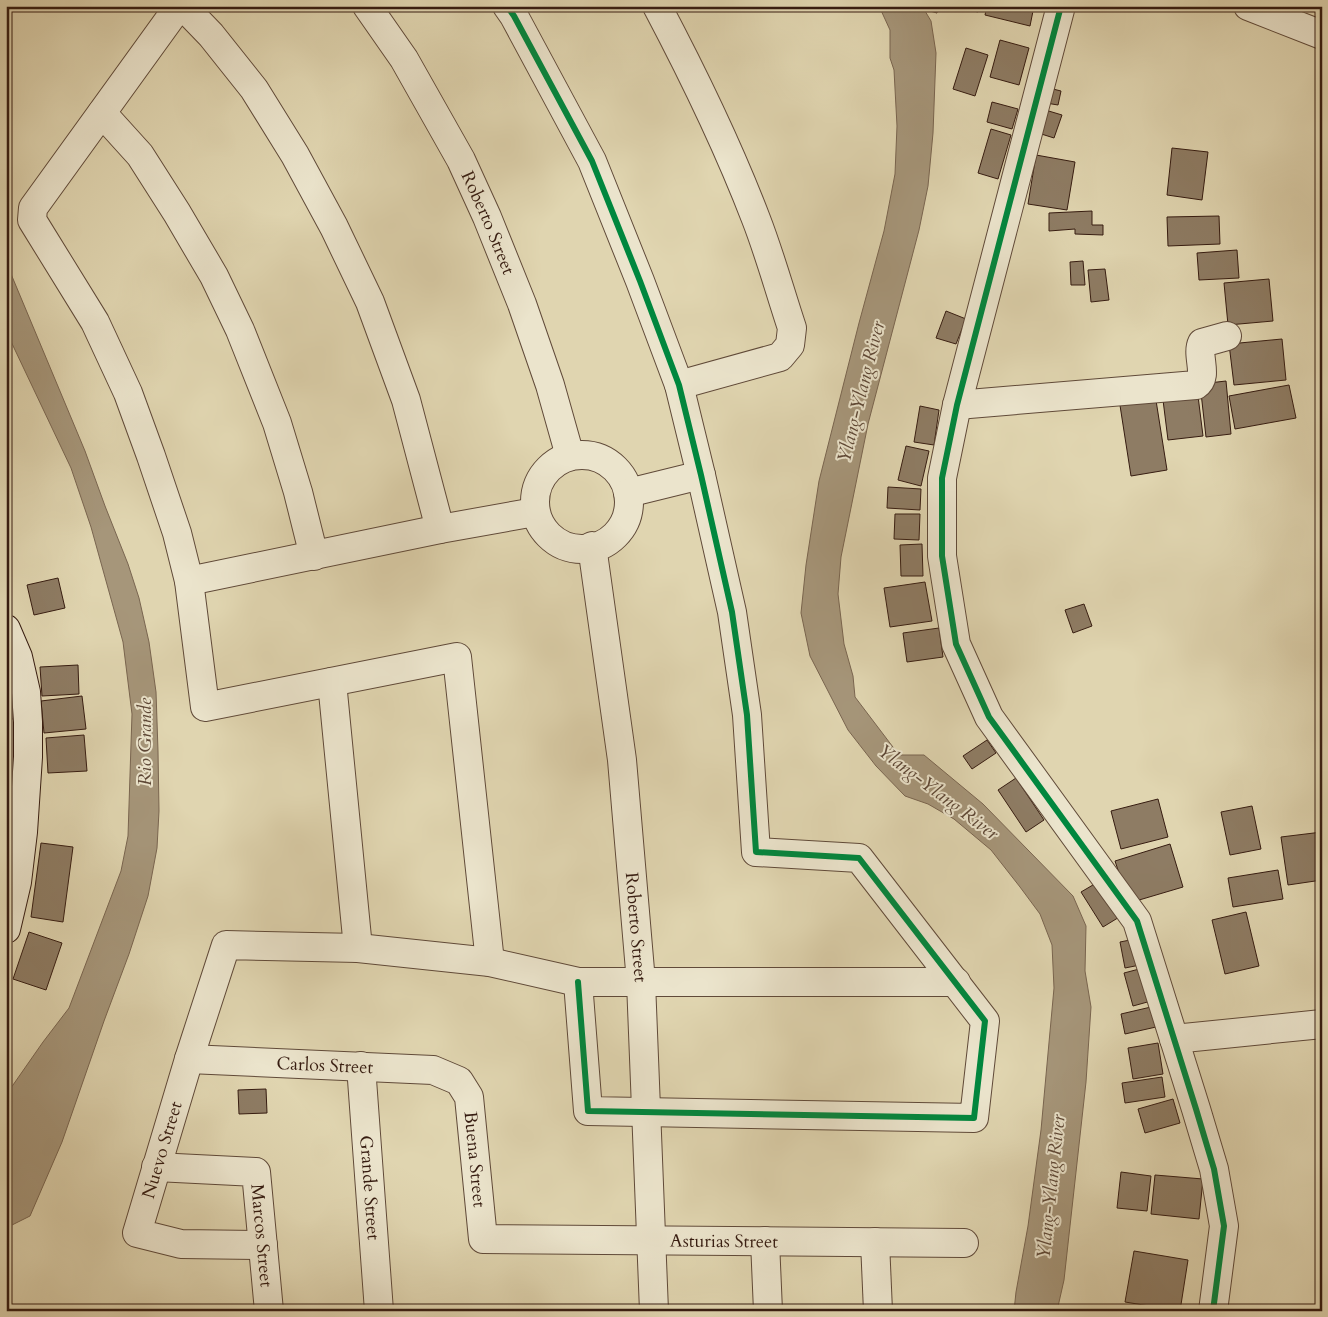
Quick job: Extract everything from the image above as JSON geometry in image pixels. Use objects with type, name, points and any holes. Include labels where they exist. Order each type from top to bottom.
[{"type":"street","points":[[440,529],[406,400],[370,302],[334,227],[295,155],[254,90],[211,35],[181,6],[33,208],[32,220],[95,322],[128,393],[151,456],[177,534],[190,581],[205,707],[457,658],[490,962]]},
{"type":"street","name":"Roberto Street","points":[[367,6],[404,59],[461,160],[487,217],[522,304],[550,386],[570,456]]},
{"type":"street","points":[[507,6],[592,161],[679,386],[732,612],[747,715],[756,852],[859,858],[985,1021],[974,1118],[588,1112],[578,982]]},
{"type":"street","points":[[658,6],[723,138],[757,221],[792,328],[790,345],[780,357],[679,386]]},
{"type":"street","points":[[1060,6],[957,405],[942,478],[942,556],[956,644],[990,718],[1137,921],[1214,1169],[1224,1226],[1213,1311]]},
{"type":"street","points":[[1248,6],[1322,35]]},
{"type":"street","points":[[102,113],[140,155],[177,213],[214,276],[240,330],[277,423],[298,492],[314,556]]},
{"type":"street","points":[[957,405],[1196,385],[1202,378],[1200,349],[1202,343],[1227,336]]},
{"type":"street","points":[[580,454],[602,459],[611,465],[625,482],[628,493],[629,503],[624,523],[618,531],[602,544],[582,549],[562,544],[552,539],[539,522],[534,502],[539,481],[544,473],[560,460],[580,454]]},
{"type":"street","points":[[628,493],[701,475]]},
{"type":"street","points":[[190,581],[440,529],[536,512]]},
{"type":"street","name":"Roberto Street","points":[[592,546],[622,760],[641,982],[654,1311]]},
{"type":"street","points":[[6,629],[18,657],[26,692],[28,722],[28,757],[23,832],[16,882],[6,928]]},
{"type":"street","points":[[332,682],[358,948],[490,962],[578,982],[956,982]]},
{"type":"street","name":"Nuevo Street","points":[[263,1245],[181,1244],[136,1233],[226,945],[358,948]]},
{"type":"street","points":[[1174,1039],[1322,1024]]},
{"type":"street","name":"Carlos Street","points":[[189,1059],[432,1070],[459,1081]]},
{"type":"street","name":"Grande Street","points":[[361,1066],[379,1311]]},
{"type":"street","name":"Buena Street","points":[[459,1081],[469,1097],[483,1239]]},
{"type":"street","name":"Marcos Street","points":[[156,1167],[256,1172],[269,1311]]},
{"type":"street","name":"Asturias Street","points":[[483,1239],[964,1243]]},
{"type":"street","points":[[765,1241],[768,1311]]},
{"type":"street","points":[[875,1242],[878,1311]]},
{"type":"water","name":"Ylang-Ylang River","points":[[879,6],[922,6],[931,21],[936,53],[933,133],[928,186],[919,230],[868,424],[841,557],[838,594],[844,644],[853,676],[855,697],[899,755],[924,755],[983,804],[1073,896],[1086,926],[1085,971],[1091,1007],[1086,1082],[1064,1280],[1057,1311],[1014,1311],[1041,1130],[1054,988],[1052,945],[1040,914],[991,850],[954,819],[928,804],[905,796],[876,766],[848,730],[810,656],[801,613],[806,565],[819,481],[884,231],[895,174],[897,126],[894,70],[890,58],[890,30]]},
{"type":"water","name":"Rio Grande","points":[[6,262],[85,451],[139,598],[149,642],[156,692],[159,811],[157,848],[148,896],[62,1142],[30,1216],[6,1228],[6,1095],[69,1008],[121,871],[128,836],[132,714],[123,642],[91,527],[71,468],[6,331]]},
{"type":"building","points":[[913,6],[938,6],[937,13]]},
{"type":"building","points":[[949,6],[979,6],[978,12]]},
{"type":"building","points":[[987,6],[1034,6],[1030,26],[985,15]]},
{"type":"building","points":[[1000,40],[1029,48],[1019,85],[990,77]]},
{"type":"building","points":[[966,48],[988,55],[975,96],[953,89]]},
{"type":"building","points":[[1049,88],[1061,91],[1058,105],[1046,103]]},
{"type":"building","points":[[992,102],[1018,109],[1012,129],[987,122]]},
{"type":"building","points":[[1042,109],[1062,115],[1054,138],[1035,132]]},
{"type":"building","points":[[991,129],[1011,135],[998,179],[978,173]]},
{"type":"building","points":[[1172,148],[1208,152],[1202,200],[1167,195]]},
{"type":"building","points":[[1036,155],[1075,162],[1067,210],[1028,204]]},
{"type":"building","points":[[1092,211],[1092,225],[1103,225],[1103,235],[1075,234],[1075,229],[1049,231],[1049,213]]},
{"type":"building","points":[[1219,216],[1220,244],[1168,246],[1167,217]]},
{"type":"building","points":[[1237,250],[1239,278],[1199,280],[1197,253]]},
{"type":"building","points":[[1083,261],[1085,285],[1071,285],[1070,262]]},
{"type":"building","points":[[1105,269],[1109,300],[1091,302],[1088,270]]},
{"type":"building","points":[[1269,279],[1273,321],[1228,325],[1224,283]]},
{"type":"building","points":[[946,311],[966,319],[956,344],[936,338]]},
{"type":"building","points":[[1282,339],[1286,380],[1234,385],[1229,344]]},
{"type":"building","points":[[1226,381],[1231,434],[1206,437],[1200,384]]},
{"type":"building","points":[[1289,385],[1296,418],[1235,429],[1229,396]]},
{"type":"building","points":[[1155,394],[1167,470],[1131,476],[1119,399]]},
{"type":"building","points":[[1198,396],[1203,436],[1168,440],[1163,400]]},
{"type":"building","points":[[920,406],[939,410],[934,445],[914,442]]},
{"type":"building","points":[[906,446],[929,451],[921,486],[898,480]]},
{"type":"building","points":[[888,487],[921,489],[920,510],[887,508]]},
{"type":"building","points":[[895,514],[920,514],[919,540],[894,539]]},
{"type":"building","points":[[922,544],[923,576],[901,576],[900,545]]},
{"type":"building","points":[[58,578],[65,608],[34,615],[27,585]]},
{"type":"building","points":[[925,582],[932,621],[890,627],[884,588]]},
{"type":"building","points":[[1084,604],[1092,626],[1073,633],[1065,610]]},
{"type":"building","points":[[939,628],[943,657],[907,662],[903,633]]},
{"type":"building","points":[[6,661],[16,661],[16,719],[6,719]]},
{"type":"building","points":[[78,665],[79,694],[42,696],[40,667]]},
{"type":"building","points":[[82,696],[86,729],[44,733],[41,701]]},
{"type":"building","points":[[84,735],[87,771],[48,773],[46,738]]},
{"type":"building","points":[[987,740],[996,753],[972,769],[963,756]]},
{"type":"building","points":[[1016,778],[1044,820],[1026,832],[998,790]]},
{"type":"building","points":[[1158,799],[1168,837],[1121,849],[1111,811]]},
{"type":"building","points":[[1252,806],[1261,849],[1230,855],[1221,812]]},
{"type":"building","points":[[1322,832],[1322,880],[1288,885],[1281,837]]},
{"type":"building","points":[[41,843],[73,847],[63,922],[31,917]]},
{"type":"building","points":[[1170,844],[1183,887],[1129,903],[1115,861]]},
{"type":"building","points":[[1278,870],[1283,899],[1233,907],[1228,878]]},
{"type":"building","points":[[1098,882],[1121,916],[1103,927],[1081,892]]},
{"type":"building","points":[[1246,912],[1259,966],[1225,974],[1212,920]]},
{"type":"building","points":[[29,932],[62,943],[46,990],[13,979]]},
{"type":"building","points":[[1135,939],[1140,965],[1125,968],[1120,942]]},
{"type":"building","points":[[1143,968],[1151,1001],[1133,1006],[1124,973]]},
{"type":"building","points":[[1151,1007],[1156,1027],[1125,1034],[1121,1014]]},
{"type":"building","points":[[1158,1043],[1163,1074],[1133,1079],[1128,1048]]},
{"type":"building","points":[[1162,1077],[1165,1097],[1125,1103],[1122,1083]]},
{"type":"building","points":[[266,1089],[267,1113],[239,1114],[238,1090]]},
{"type":"building","points":[[1173,1099],[1180,1123],[1145,1133],[1138,1109]]},
{"type":"building","points":[[1121,1172],[1151,1176],[1147,1211],[1117,1208]]},
{"type":"building","points":[[1155,1175],[1203,1179],[1199,1219],[1151,1214]]},
{"type":"building","points":[[1134,1251],[1188,1260],[1180,1311],[1125,1302]]},
{"type":"cycle path","points":[[507,6],[592,161],[679,385],[732,612],[747,715],[756,852],[859,858],[985,1021],[974,1118],[588,1111],[578,982]]},
{"type":"cycle path","points":[[1061,6],[957,405],[942,478],[942,556],[956,644],[989,717],[1137,921],[1214,1169],[1224,1226],[1213,1311]]}]
